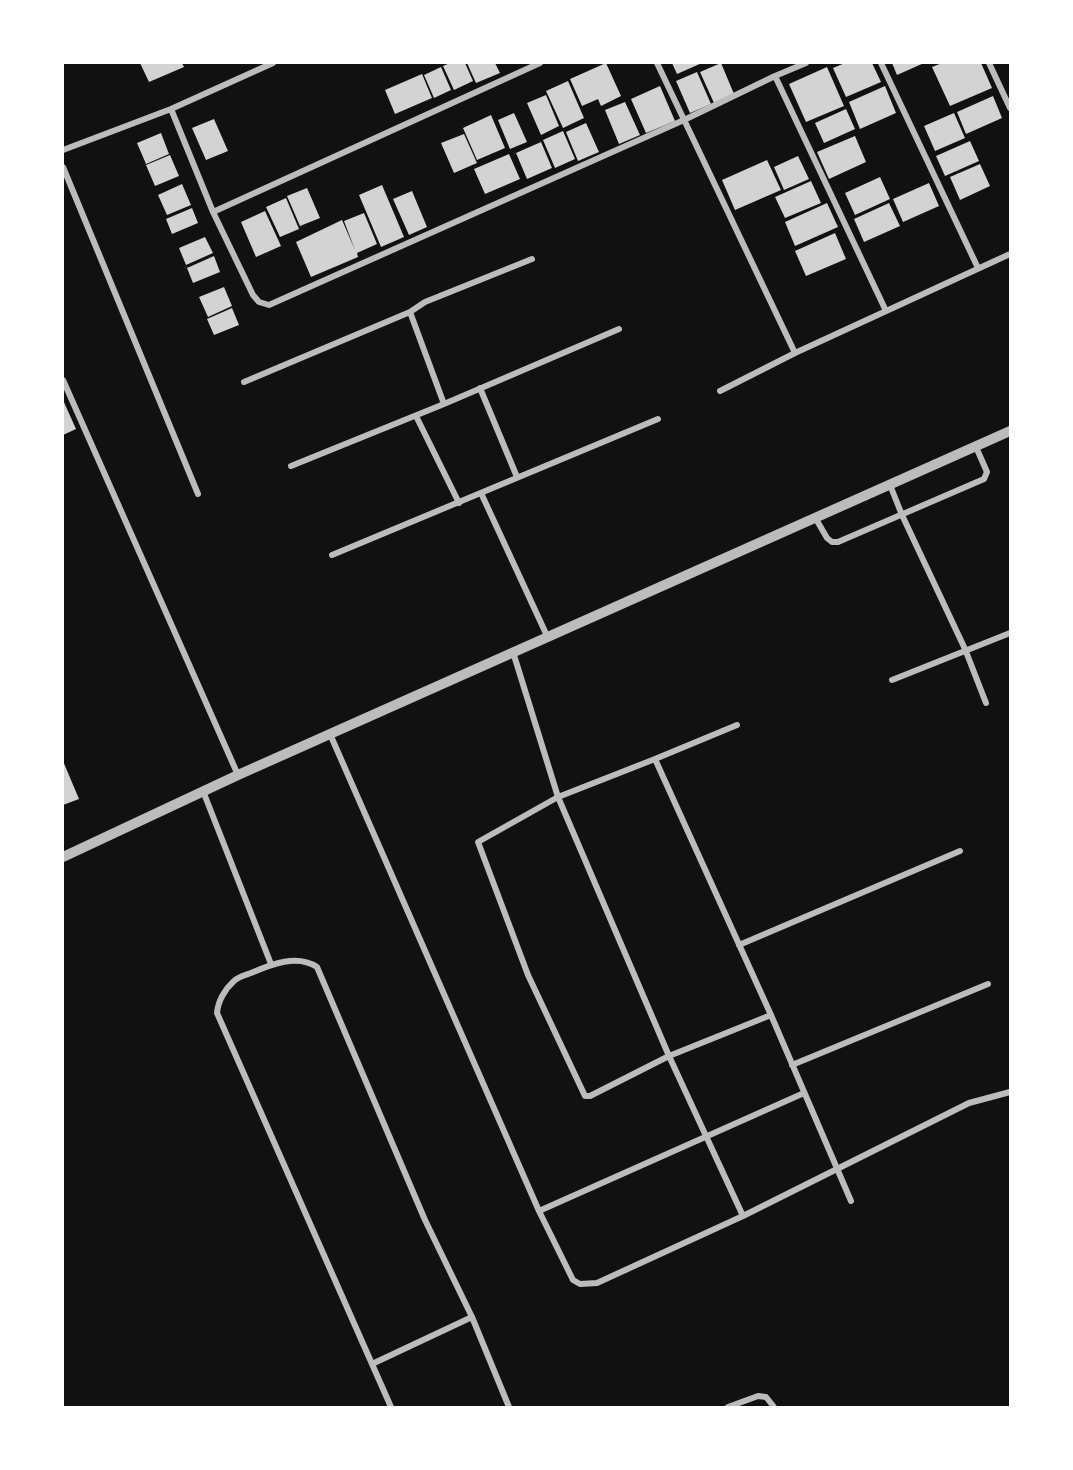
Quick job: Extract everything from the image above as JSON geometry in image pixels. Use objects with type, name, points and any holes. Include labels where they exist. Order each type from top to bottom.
[{"type":"street","points":[[63,150],[171,109],[273,63]]},
{"type":"street","points":[[213,212],[540,63]]},
{"type":"street","points":[[657,63],[795,353]]},
{"type":"street","points":[[171,109],[213,212],[253,295],[259,302],[272,304],[806,63]]},
{"type":"street","points":[[881,63],[978,268]]},
{"type":"street","points":[[989,63],[1010,108]]},
{"type":"street","points":[[775,76],[886,311]]},
{"type":"street","points":[[63,167],[198,494]]},
{"type":"street","points":[[720,391],[795,353],[1010,254]]},
{"type":"street","points":[[244,382],[410,312],[425,302],[532,258]]},
{"type":"street","points":[[410,312],[444,404]]},
{"type":"street","points":[[291,466],[416,416],[619,329]]},
{"type":"street","points":[[63,380],[238,775]]},
{"type":"street","points":[[480,388],[518,477]]},
{"type":"street","points":[[416,416],[459,503]]},
{"type":"street","points":[[332,555],[658,419]]},
{"type":"street","points":[[63,857],[238,775],[1010,431]]},
{"type":"street","points":[[816,519],[827,538],[832,542],[838,542],[984,479],[987,472],[976,447]]},
{"type":"street","points":[[890,485],[965,649],[986,703]]},
{"type":"street","points":[[481,493],[548,638]]},
{"type":"street","points":[[892,680],[1010,633]]},
{"type":"street","points":[[513,652],[558,797],[669,1056],[743,1216]]},
{"type":"street","points":[[736,725],[558,797],[478,842],[528,975],[585,1096],[590,1096],[669,1056],[771,1015]]},
{"type":"street","points":[[330,734],[539,1212],[573,1280],[580,1284],[597,1283],[743,1216],[969,1103],[1010,1092]]},
{"type":"street","points":[[655,759],[771,1015],[851,1202]]},
{"type":"street","points":[[203,791],[271,964]]},
{"type":"street","points":[[739,945],[960,851]]},
{"type":"street","points":[[391,1407],[217,1012],[220,998],[235,980],[271,964],[299,960],[317,967],[425,1220],[472,1317],[509,1407]]},
{"type":"street","points":[[792,1065],[988,984]]},
{"type":"street","points":[[539,1212],[804,1093]]},
{"type":"street","points":[[372,1364],[472,1317]]},
{"type":"street","points":[[728,1407],[758,1396],[766,1397],[774,1407]]},
{"type":"building","points":[[140,63],[182,63],[184,67],[149,82]]},
{"type":"building","points":[[450,63],[465,63],[473,81],[454,90],[443,66]]},
{"type":"building","points":[[467,63],[495,63],[500,73],[476,83]]},
{"type":"building","points":[[606,63],[621,96],[601,106],[598,99],[582,106],[570,79]]},
{"type":"building","points":[[672,63],[702,63],[677,74]]},
{"type":"building","points":[[721,63],[734,94],[714,103],[700,72]]},
{"type":"building","points":[[845,63],[872,63],[881,82],[846,97],[833,68]]},
{"type":"building","points":[[892,63],[924,63],[897,75]]},
{"type":"building","points":[[942,63],[981,63],[992,88],[950,106],[932,67]]},
{"type":"building","points":[[441,67],[451,90],[434,98],[424,75]]},
{"type":"building","points":[[827,67],[844,106],[806,122],[789,84]]},
{"type":"building","points":[[697,72],[711,104],[690,113],[676,81]]},
{"type":"building","points":[[422,74],[432,98],[395,114],[385,90]]},
{"type":"building","points":[[568,81],[584,118],[563,128],[546,91]]},
{"type":"building","points":[[660,86],[675,121],[646,133],[631,99]]},
{"type":"building","points":[[885,86],[896,113],[860,129],[849,102]]},
{"type":"building","points":[[546,95],[559,126],[541,135],[527,103]]},
{"type":"building","points":[[993,96],[1002,118],[966,134],[957,112]]},
{"type":"building","points":[[625,102],[640,135],[619,144],[605,110]]},
{"type":"building","points":[[846,109],[855,129],[824,143],[815,123]]},
{"type":"building","points":[[514,113],[527,142],[510,149],[498,120]]},
{"type":"building","points":[[954,113],[965,138],[935,151],[924,126]]},
{"type":"building","points":[[491,115],[505,148],[477,160],[463,128]]},
{"type":"building","points":[[214,119],[228,151],[206,160],[192,128]]},
{"type":"building","points":[[586,123],[599,152],[578,161],[566,132]]},
{"type":"building","points":[[563,131],[575,159],[555,168],[543,140]]},
{"type":"building","points":[[161,133],[169,154],[146,164],[137,143]]},
{"type":"building","points":[[464,134],[477,163],[454,173],[441,143]]},
{"type":"building","points":[[855,136],[866,162],[829,179],[817,152]]},
{"type":"building","points":[[970,141],[979,161],[945,176],[936,156]]},
{"type":"building","points":[[541,142],[552,168],[527,179],[516,153]]},
{"type":"building","points":[[509,154],[520,179],[485,194],[474,169]]},
{"type":"building","points":[[170,155],[179,176],[155,186],[146,165]]},
{"type":"building","points":[[798,156],[809,179],[784,190],[774,167]]},
{"type":"building","points":[[767,160],[781,190],[735,210],[722,180]]},
{"type":"building","points":[[980,164],[990,186],[960,200],[950,177]]},
{"type":"building","points":[[880,177],[890,199],[855,215],[845,193]]},
{"type":"building","points":[[811,181],[821,203],[785,218],[775,197]]},
{"type":"building","points":[[929,183],[939,206],[903,222],[893,199]]},
{"type":"building","points":[[182,184],[191,205],[167,215],[158,195]]},
{"type":"building","points":[[382,185],[404,237],[381,247],[359,195]]},
{"type":"building","points":[[307,188],[320,218],[300,226],[287,196]]},
{"type":"building","points":[[412,191],[427,227],[409,235],[393,199]]},
{"type":"building","points":[[286,198],[299,229],[280,237],[266,207]]},
{"type":"building","points":[[827,203],[838,227],[795,246],[785,222]]},
{"type":"building","points":[[889,203],[900,226],[864,242],[854,219]]},
{"type":"building","points":[[192,208],[198,223],[172,234],[166,219]]},
{"type":"building","points":[[265,211],[281,246],[256,257],[241,222]]},
{"type":"building","points":[[364,213],[377,244],[357,253],[358,257],[311,277],[296,242],[342,220],[355,250],[344,221]]},
{"type":"building","points":[[835,233],[846,259],[806,276],[795,251]]},
{"type":"building","points":[[205,237],[213,253],[186,265],[179,248]]},
{"type":"building","points":[[214,256],[220,272],[193,283],[187,268]]},
{"type":"building","points":[[224,287],[232,306],[208,317],[199,297]]},
{"type":"building","points":[[232,308],[239,325],[214,335],[207,319]]},
{"type":"building","points":[[63,400],[76,429],[63,435]]},
{"type":"building","points":[[63,761],[79,799],[63,805]]}]
